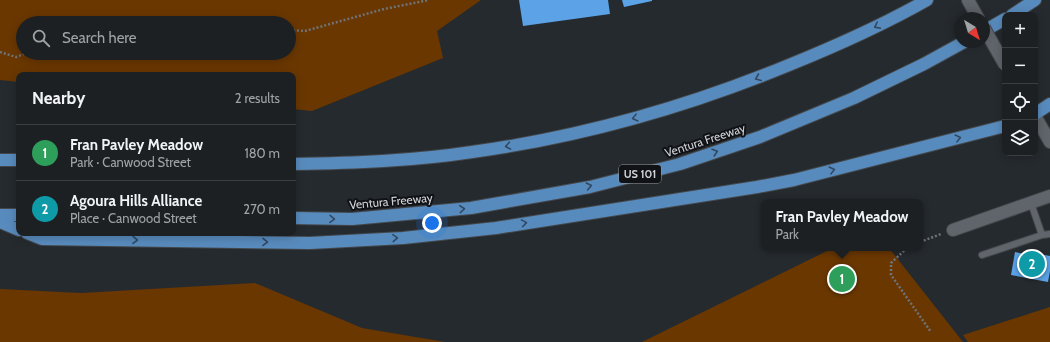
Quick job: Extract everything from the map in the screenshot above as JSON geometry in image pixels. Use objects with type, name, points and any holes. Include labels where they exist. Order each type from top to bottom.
[{"type":"highway","points":[[912,8],[922,0]]},
{"type":"highway","points":[[296,164],[380,162],[472,152],[558,137],[656,113],[741,85],[830,48],[927,0]]},
{"type":"highway","points":[[1017,12],[1035,0]]},
{"type":"highway","points":[[990,28],[1002,21]]},
{"type":"highway","name":"Ventura Freeway","points":[[296,218],[352,219],[471,208],[590,187],[680,164],[760,137],[854,98],[924,64],[954,48]]},
{"type":"highway","points":[[1038,113],[1050,104]]},
{"type":"highway","points":[[34,236],[42,239],[310,243],[403,238],[496,228],[794,180],[1002,127]]},
{"type":"highway","points":[[0,160],[16,160]]},
{"type":"highway","points":[[0,215],[16,215]]},
{"type":"highway","points":[[0,222],[16,229]]},
{"type":"street","points":[[968,0],[975,12]]},
{"type":"street","points":[[990,39],[1002,60]]},
{"type":"street","points":[[1038,120],[1050,142]]},
{"type":"street","points":[[953,230],[1050,196]]},
{"type":"lane","points":[[1031,203],[1042,235]]},
{"type":"lane","points":[[982,256],[1042,235],[1050,234]]},
{"type":"path","points":[[296,30],[305,31],[384,9],[429,0]]},
{"type":"path","points":[[0,52],[16,57]]},
{"type":"path","points":[[923,241],[953,230]]},
{"type":"path","points":[[904,251],[891,263],[891,274],[931,332]]},
{"type":"shaded area","points":[[0,0],[481,0],[437,31],[443,58],[312,111],[296,109],[296,72],[16,72],[16,82],[0,80]]},
{"type":"shaded area","points":[[827,251],[891,251],[963,342],[642,342]]},
{"type":"shaded area","points":[[255,283],[362,328],[445,342],[0,342],[0,289],[81,293]]},
{"type":"shaded area","points":[[1050,307],[1050,342],[968,342],[963,335]]},
{"type":"building","points":[[519,0],[608,0],[610,14],[523,26]]},
{"type":"building","points":[[622,0],[652,0],[652,1],[624,7]]},
{"type":"building","points":[[1015,252],[1034,256],[1034,253],[1050,256],[1048,282],[1011,275]]},
{"type":"place","name":"Agoura Hills Alliance","points":[[1032,264]]},
{"type":"place","name":"Fran Pavley Meadow","points":[[842,279]]}]
